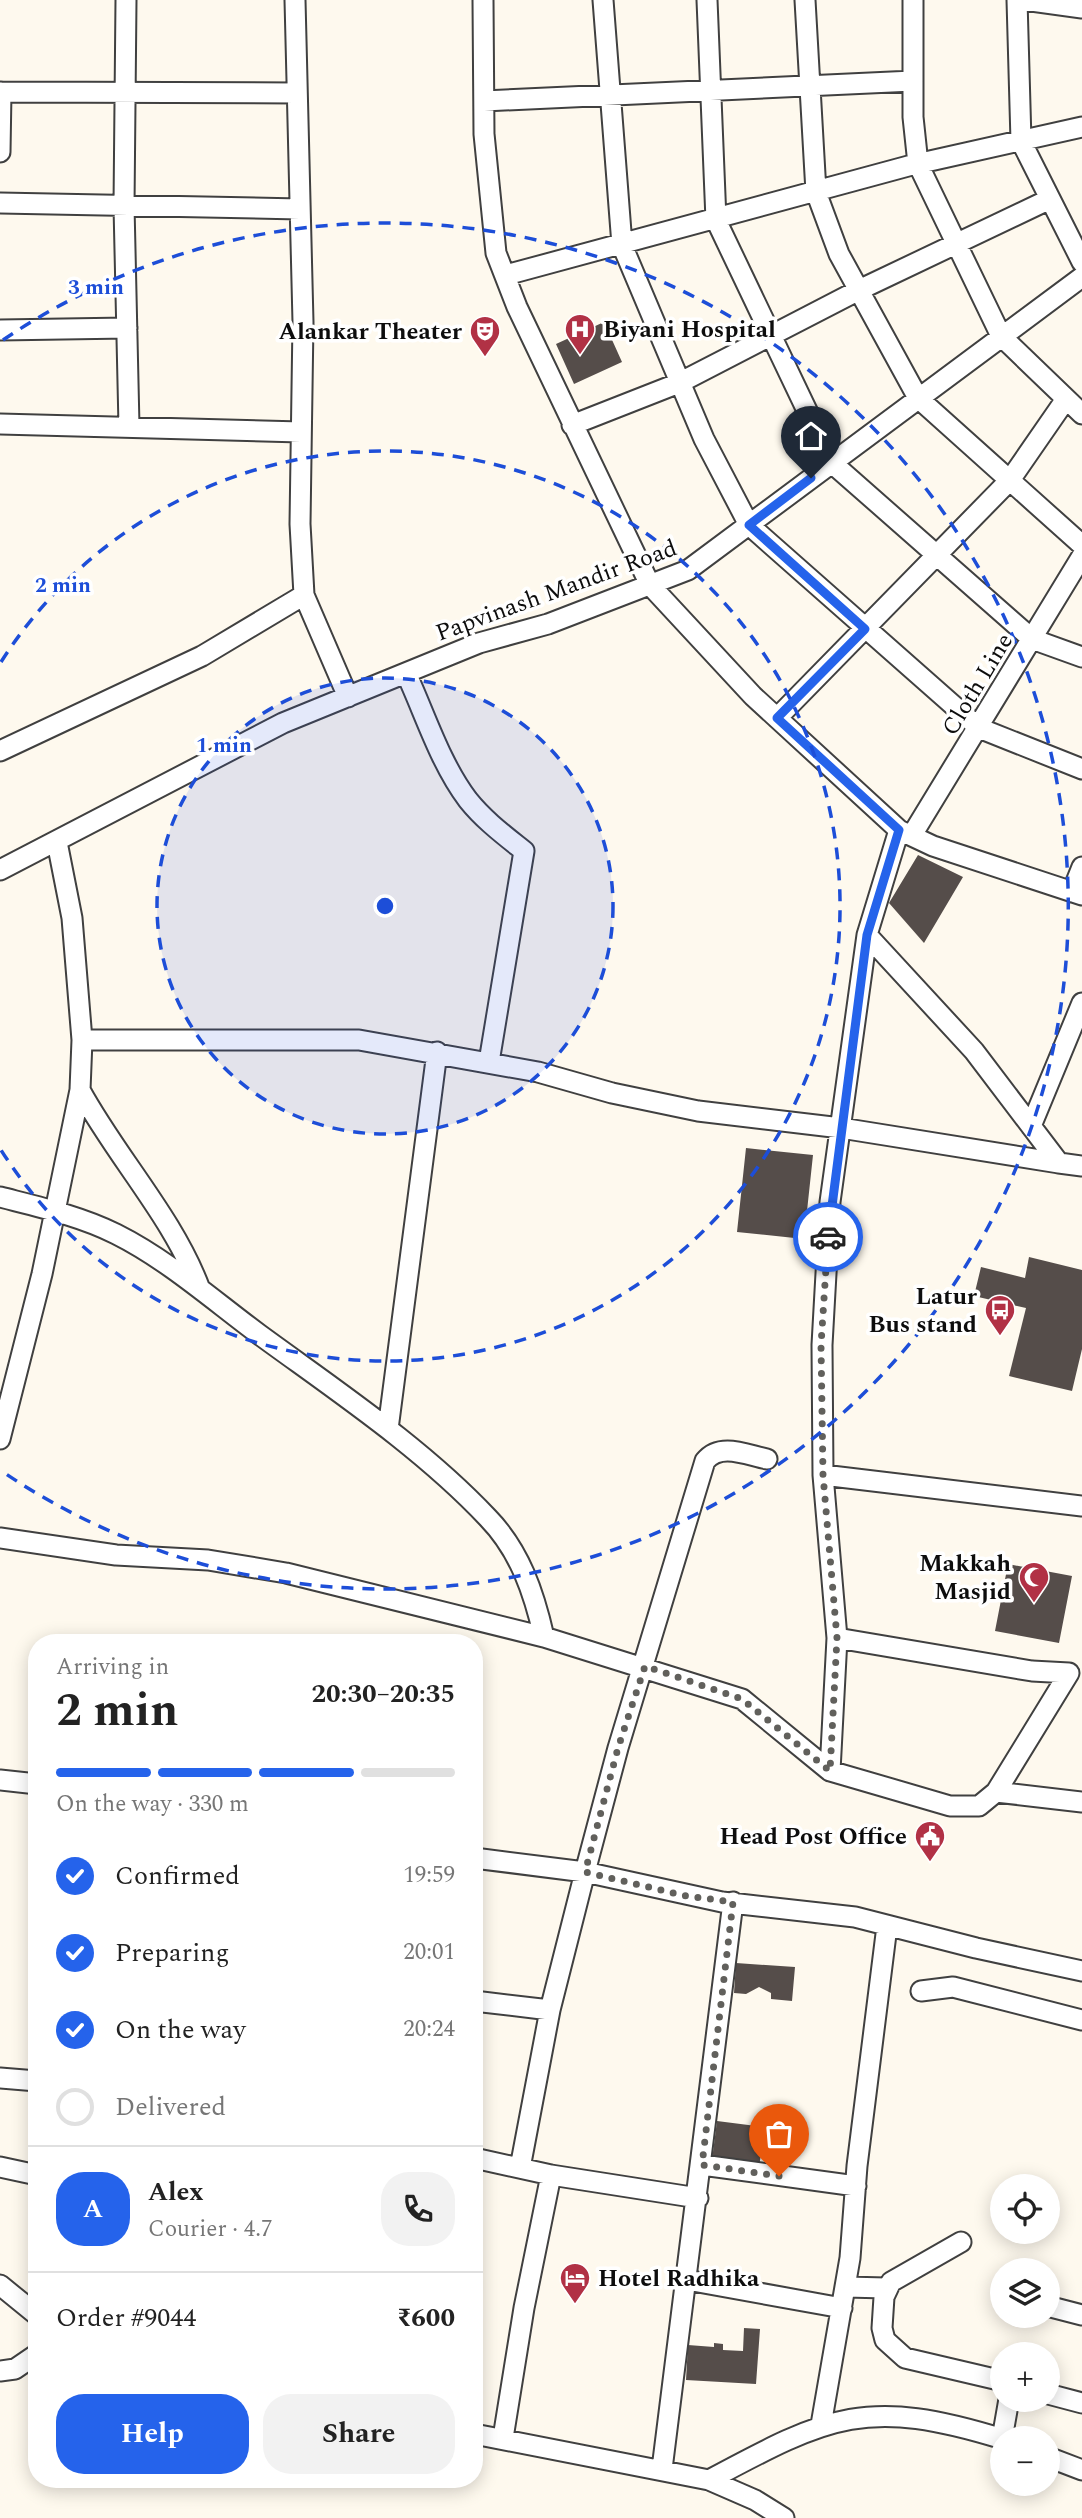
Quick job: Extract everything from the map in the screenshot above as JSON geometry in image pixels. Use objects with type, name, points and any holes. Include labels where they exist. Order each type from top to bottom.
[{"type":"street","points":[[125,0],[124,205],[129,426]]},
{"type":"street","points":[[295,0],[300,209],[300,524],[304,595],[348,697]]},
{"type":"street","points":[[483,0],[484,134],[496,253],[517,306],[572,425],[650,585],[685,626],[777,718],[905,832],[933,846],[1077,894],[1082,867]]},
{"type":"street","points":[[603,0],[608,96],[622,244],[704,439],[749,525],[979,728],[1082,769]]},
{"type":"street","points":[[707,0],[716,220],[832,463],[1032,639],[1082,657]]},
{"type":"street","points":[[805,0],[816,192],[839,254],[918,398],[1082,545]]},
{"type":"street","points":[[913,0],[913,81],[918,164],[1001,336],[1082,414]]},
{"type":"street","points":[[1017,0],[1021,141],[1082,262]]},
{"type":"street","points":[[1024,0],[1082,8]]},
{"type":"street","points":[[484,101],[913,81]]},
{"type":"street","points":[[0,152],[1,92],[297,93]]},
{"type":"street","points":[[506,275],[918,164],[1082,127]]},
{"type":"street","points":[[572,425],[680,383],[859,290],[1050,199]]},
{"type":"street","points":[[0,203],[300,209]]},
{"type":"street","name":"Papvinash Mandir Road","points":[[0,870],[284,723],[478,643],[548,624],[688,570],[1082,277]]},
{"type":"street","points":[[0,330],[127,328]]},
{"type":"street","points":[[777,718],[1010,480],[1066,399]]},
{"type":"street","points":[[0,424],[301,432]]},
{"type":"street","name":"Cloth Line","points":[[830,1771],[837,1638],[823,1475],[821,1345],[830,1202],[867,935],[905,832],[979,728],[1082,556]]},
{"type":"street","points":[[0,751],[202,656],[304,595]]},
{"type":"street","points":[[406,673],[447,764],[467,798],[492,825],[524,851],[489,1062]]},
{"type":"street","points":[[0,1439],[56,1212],[80,1090],[82,1040],[72,918],[57,842]]},
{"type":"street","points":[[867,935],[974,1051],[1059,1163]]},
{"type":"street","points":[[1031,1126],[1082,1003]]},
{"type":"street","points":[[82,1040],[359,1040],[489,1062],[698,1111],[841,1128],[1082,1166]]},
{"type":"street","points":[[388,1429],[437,1052]]},
{"type":"street","points":[[80,1090],[100,1127],[175,1237],[200,1290]]},
{"type":"street","points":[[0,1197],[56,1212],[118,1235],[200,1290],[388,1429],[489,1519],[519,1560],[534,1593],[544,1637]]},
{"type":"street","points":[[520,2168],[550,2010],[585,1872],[618,1748],[705,1461],[720,1450],[767,1459]]},
{"type":"street","points":[[823,1475],[1082,1506]]},
{"type":"street","points":[[0,1538],[116,1555],[208,1560],[286,1573],[544,1637],[645,1666],[742,1699],[830,1771],[950,1806],[979,1806],[996,1793],[1076,1671]]},
{"type":"street","points":[[837,1638],[1032,1671],[1076,1671]]},
{"type":"street","points":[[0,1780],[28,1783]]},
{"type":"street","points":[[996,1793],[1082,1802]]},
{"type":"street","points":[[483,1859],[585,1872],[686,1896],[855,1917],[1082,1971]]},
{"type":"street","points":[[662,2469],[733,1902]]},
{"type":"street","points":[[821,2425],[846,2287],[887,1926]]},
{"type":"street","points":[[921,1991],[953,1987],[1082,2020]]},
{"type":"street","points":[[483,2002],[550,2010]]},
{"type":"street","points":[[0,2077],[28,2080]]},
{"type":"street","points":[[483,2160],[551,2175],[698,2198]]},
{"type":"street","points":[[702,2165],[856,2186]]},
{"type":"street","points":[[0,2167],[28,2173]]},
{"type":"street","points":[[503,2438],[524,2308],[551,2175]]},
{"type":"street","points":[[961,2242],[891,2281],[886,2288],[882,2328],[885,2340],[895,2352],[905,2358],[990,2378]]},
{"type":"street","points":[[687,2280],[842,2308]]},
{"type":"street","points":[[0,2285],[28,2308]]},
{"type":"street","points":[[846,2287],[886,2288]]},
{"type":"street","points":[[1060,2309],[1082,2315]]},
{"type":"street","points":[[0,2371],[15,2369],[28,2360]]},
{"type":"street","points":[[1060,2397],[1082,2403]]},
{"type":"street","points":[[709,2480],[777,2443],[821,2425],[854,2416],[926,2418],[990,2436]]},
{"type":"street","points":[[483,2435],[709,2480],[755,2500],[784,2518]]},
{"type":"street","points":[[1060,2462],[1082,2470]]},
{"type":"building","points":[[604,322],[622,362],[574,384],[556,344]]},
{"type":"building","points":[[918,855],[963,877],[924,943],[889,903]]},
{"type":"building","points":[[746,1148],[813,1155],[804,1239],[737,1232]]},
{"type":"building","points":[[1029,1257],[1082,1270],[1082,1349],[1072,1391],[1009,1376],[1026,1308],[974,1296],[981,1267],[1025,1278]]},
{"type":"building","name":"Makkah Masjid","points":[[1008,1564],[1072,1576],[1059,1643],[995,1631]]},
{"type":"building","points":[[736,1963],[795,1967],[792,2001],[771,1999],[771,1993],[759,1987],[746,1994],[734,1993]]},
{"type":"building","points":[[717,2121],[765,2127],[759,2167],[712,2160]]},
{"type":"building","points":[[744,2328],[760,2329],[756,2384],[686,2380],[688,2345],[714,2347],[714,2343],[723,2344],[723,2350],[743,2351]]},
{"type":"way so far","points":[[779,2176],[702,2165],[733,1902],[686,1896],[585,1872],[618,1748],[645,1666],[742,1699],[830,1771],[837,1638],[823,1475],[821,1345],[828,1237]]},
{"type":"place","name":"Biyani Hospital","points":[[580,356]]},
{"type":"place","name":"Alankar Theater","points":[[485,358]]},
{"type":"place","name":"Latur Bus stand","points":[[1000,1337]]},
{"type":"place","name":"Makkah Masjid","points":[[1034,1604]]},
{"type":"place","name":"Head Post Office","points":[[930,1863]]},
{"type":"place","name":"Hotel Radhika","points":[[575,2305]]},
{"type":"route","points":[[811,478],[749,525],[865,629],[777,718],[899,830],[867,935],[830,1202],[828,1237]]}]
